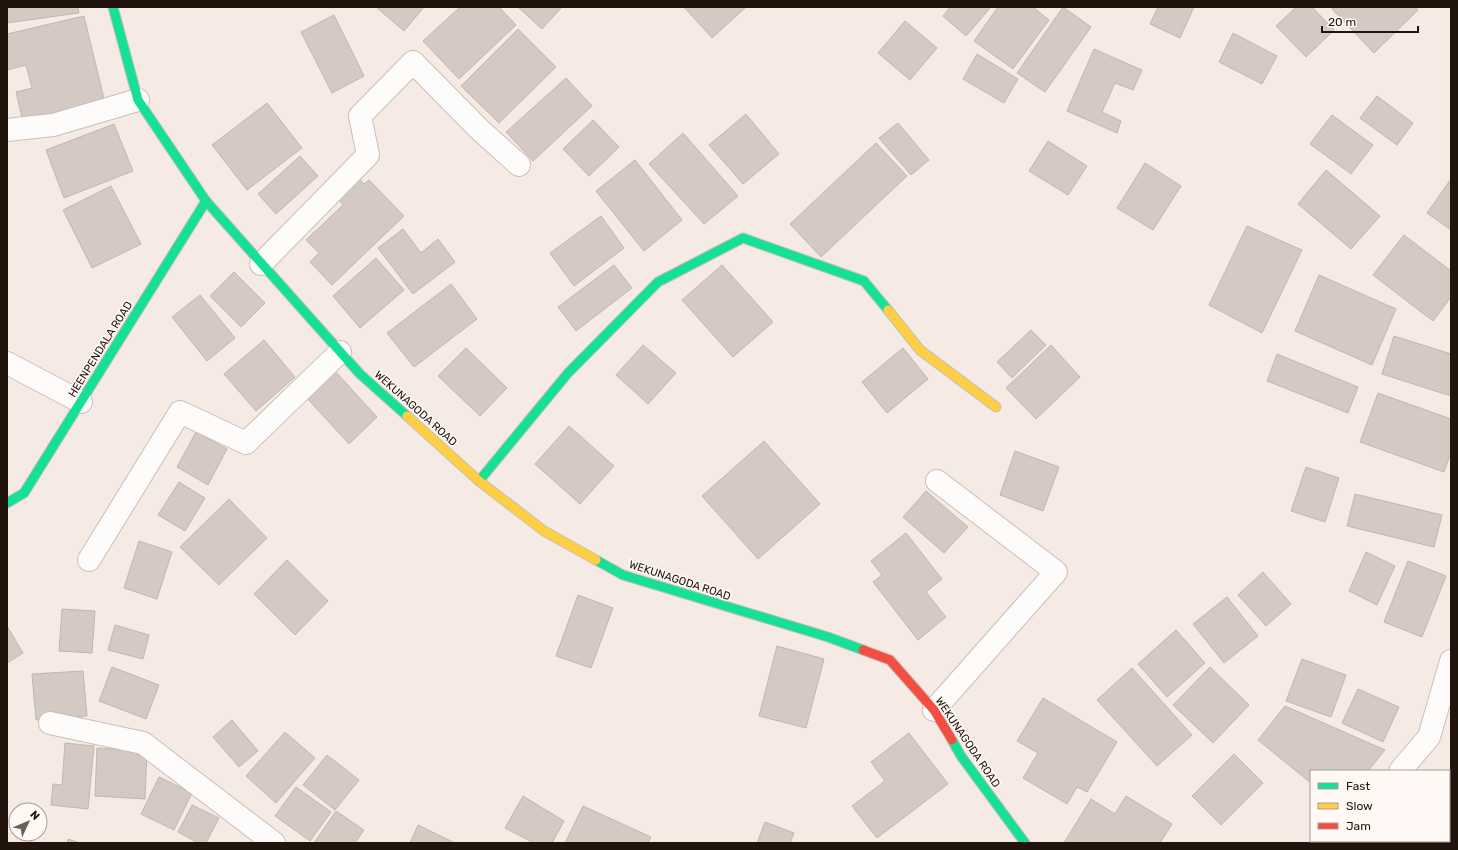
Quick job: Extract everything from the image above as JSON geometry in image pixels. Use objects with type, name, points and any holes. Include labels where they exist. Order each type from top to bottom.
[{"type":"street","name":"WEKUNAGODA ROAD","points":[[113,7],[138,100],[206,201],[360,374],[479,481],[544,530],[623,575],[828,637],[890,660],[934,710],[961,756],[1025,843]]},
{"type":"street","points":[[261,264],[368,155],[360,116],[413,62],[479,129],[519,165]]},
{"type":"street","points":[[7,130],[53,125],[138,100]]},
{"type":"street","name":"HEENPENDALA ROAD","points":[[7,503],[24,493],[206,201]]},
{"type":"street","points":[[479,481],[568,373],[658,282],[743,238],[864,281],[920,350],[996,407]]},
{"type":"street","points":[[89,560],[180,412],[246,443],[340,352]]},
{"type":"street","points":[[7,362],[81,402]]},
{"type":"street","points":[[934,710],[1056,572],[937,481]]},
{"type":"street","points":[[1401,770],[1429,737],[1451,661]]},
{"type":"street","points":[[50,723],[143,743],[274,843]]},
{"type":"building","points":[[7,7],[78,7],[79,13],[7,23]]},
{"type":"building","points":[[376,7],[424,7],[404,31]]},
{"type":"building","points":[[460,7],[499,7],[516,25],[459,79],[423,41]]},
{"type":"building","points":[[518,7],[562,7],[542,29]]},
{"type":"building","points":[[684,7],[746,7],[712,38]]},
{"type":"building","points":[[950,7],[991,7],[966,36],[943,16]]},
{"type":"building","points":[[998,7],[1033,7],[1049,20],[1013,69],[974,41]]},
{"type":"building","points":[[1063,7],[1091,27],[1045,92],[1017,73]]},
{"type":"building","points":[[1158,7],[1194,7],[1180,38],[1150,24]]},
{"type":"building","points":[[1296,7],[1312,7],[1334,30],[1306,57],[1276,26]]},
{"type":"building","points":[[1334,7],[1415,7],[1418,10],[1374,53],[1332,9]]},
{"type":"building","points":[[334,15],[364,76],[332,93],[301,32]]},
{"type":"building","points":[[84,16],[105,103],[23,122],[16,92],[32,88],[26,65],[7,70],[7,34]]},
{"type":"building","points":[[905,21],[937,48],[910,80],[878,53]]},
{"type":"building","points":[[518,29],[556,67],[499,123],[461,86]]},
{"type":"building","points":[[1233,33],[1277,56],[1262,84],[1219,62]]},
{"type":"building","points":[[1094,49],[1142,70],[1133,90],[1115,83],[1102,112],[1121,121],[1117,133],[1067,111]]},
{"type":"building","points":[[977,54],[1018,79],[1004,103],[963,79]]},
{"type":"building","points":[[566,78],[592,106],[533,161],[506,132]]},
{"type":"building","points":[[1377,96],[1413,123],[1397,145],[1360,118]]},
{"type":"building","points":[[267,103],[302,148],[247,190],[212,145]]},
{"type":"building","points":[[746,114],[779,154],[743,184],[709,145]]},
{"type":"building","points":[[1332,115],[1373,145],[1351,174],[1310,144]]},
{"type":"building","points":[[593,120],[619,147],[589,176],[563,149]]},
{"type":"building","points":[[898,123],[929,160],[911,175],[879,138]]},
{"type":"building","points":[[114,124],[133,171],[64,198],[46,150]]},
{"type":"building","points":[[683,133],[738,196],[704,224],[649,164]]},
{"type":"building","points":[[1048,141],[1087,166],[1068,195],[1029,171]]},
{"type":"building","points":[[876,143],[907,176],[821,257],[790,224]]},
{"type":"building","points":[[300,156],[318,176],[276,214],[258,194]]},
{"type":"building","points":[[635,160],[682,220],[644,251],[596,191]]},
{"type":"building","points":[[1145,163],[1181,186],[1153,230],[1117,208]]},
{"type":"building","points":[[1326,170],[1380,216],[1351,249],[1298,204]]},
{"type":"building","points":[[356,175],[364,184],[369,180],[404,216],[332,285],[310,262],[319,253],[306,240],[343,205],[335,196]]},
{"type":"building","points":[[1451,179],[1451,230],[1427,213]]},
{"type":"building","points":[[111,186],[141,244],[92,268],[63,210]]},
{"type":"building","points":[[601,216],[624,248],[574,286],[550,253]]},
{"type":"building","points":[[1247,226],[1302,250],[1262,333],[1209,305]]},
{"type":"building","points":[[403,229],[421,253],[438,239],[455,262],[413,294],[378,248]]},
{"type":"building","points":[[1404,235],[1451,271],[1451,297],[1433,321],[1373,275]]},
{"type":"building","points":[[376,258],[404,290],[360,328],[333,296]]},
{"type":"building","points":[[614,265],[632,288],[576,331],[558,307]]},
{"type":"building","points":[[722,265],[773,322],[733,357],[682,300]]},
{"type":"building","points":[[234,272],[265,303],[241,327],[210,296]]},
{"type":"building","points":[[1319,275],[1396,309],[1372,365],[1295,331]]},
{"type":"building","points":[[451,284],[477,319],[414,367],[387,333]]},
{"type":"building","points":[[200,295],[235,338],[207,361],[172,317]]},
{"type":"building","points":[[1031,330],[1046,345],[1012,378],[997,362]]},
{"type":"building","points":[[1394,336],[1451,354],[1451,396],[1382,374]]},
{"type":"building","points":[[264,340],[295,377],[256,411],[224,374]]},
{"type":"building","points":[[643,345],[676,373],[648,404],[616,375]]},
{"type":"building","points":[[1051,345],[1080,377],[1036,419],[1006,388]]},
{"type":"building","points":[[466,348],[507,388],[480,416],[438,376]]},
{"type":"building","points":[[903,348],[928,379],[887,413],[862,382]]},
{"type":"building","points":[[1277,354],[1358,387],[1348,413],[1267,381]]},
{"type":"building","points":[[334,370],[377,417],[349,444],[305,396]]},
{"type":"building","points":[[1378,393],[1451,419],[1451,453],[1444,472],[1360,442]]},
{"type":"building","points":[[569,426],[614,466],[580,504],[535,464]]},
{"type":"building","points":[[196,432],[227,449],[208,485],[177,467]]},
{"type":"building","points":[[764,441],[820,504],[758,559],[702,496]]},
{"type":"building","points":[[1015,451],[1059,467],[1043,511],[1000,495]]},
{"type":"building","points":[[1306,467],[1339,478],[1325,522],[1291,511]]},
{"type":"building","points":[[179,482],[205,498],[185,531],[158,515]]},
{"type":"building","points":[[926,491],[968,527],[944,553],[903,517]]},
{"type":"building","points":[[1355,494],[1442,515],[1434,547],[1347,526]]},
{"type":"building","points":[[229,499],[267,538],[219,585],[180,547]]},
{"type":"building","points":[[906,533],[942,579],[926,592],[946,617],[918,640],[873,582],[882,575],[871,561]]},
{"type":"building","points":[[139,541],[172,552],[157,599],[124,588]]},
{"type":"building","points":[[1366,552],[1395,566],[1377,605],[1349,591]]},
{"type":"building","points":[[287,560],[328,601],[295,635],[254,594]]},
{"type":"building","points":[[1408,561],[1446,576],[1422,637],[1384,622]]},
{"type":"building","points":[[1263,572],[1291,604],[1266,626],[1238,595]]},
{"type":"building","points":[[578,595],[613,608],[591,668],[556,656]]},
{"type":"building","points":[[1227,597],[1258,636],[1224,663],[1193,624]]},
{"type":"building","points":[[62,609],[95,611],[92,653],[59,651]]},
{"type":"building","points":[[115,625],[149,635],[143,659],[108,650]]},
{"type":"building","points":[[7,626],[23,653],[7,663]]},
{"type":"building","points":[[1176,630],[1205,663],[1167,697],[1138,664]]},
{"type":"building","points":[[777,646],[824,659],[806,728],[759,716]]},
{"type":"building","points":[[1302,659],[1346,675],[1331,717],[1286,701]]},
{"type":"building","points":[[112,667],[159,685],[146,719],[99,701]]},
{"type":"building","points":[[1210,667],[1249,705],[1213,743],[1173,705]]},
{"type":"building","points":[[1132,668],[1192,735],[1157,766],[1097,700]]},
{"type":"building","points":[[83,671],[87,716],[36,720],[32,674]]},
{"type":"building","points":[[1358,689],[1399,707],[1383,742],[1342,723]]},
{"type":"building","points":[[1043,698],[1117,742],[1087,792],[1077,787],[1067,804],[1023,778],[1038,753],[1017,741]]},
{"type":"building","points":[[1285,706],[1385,750],[1369,770],[1310,770],[1310,782],[1258,740]]},
{"type":"building","points":[[232,720],[258,751],[239,767],[213,737]]},
{"type":"building","points":[[285,732],[315,758],[276,803],[246,776]]},
{"type":"building","points":[[909,733],[948,784],[877,838],[852,806],[885,781],[871,762]]},
{"type":"building","points":[[65,743],[94,746],[88,809],[51,805],[53,784],[62,785]]},
{"type":"building","points":[[97,748],[147,751],[145,799],[95,796]]},
{"type":"building","points":[[1234,754],[1263,783],[1221,825],[1192,796]]},
{"type":"building","points":[[327,755],[359,780],[335,810],[303,785]]},
{"type":"building","points":[[159,777],[192,793],[174,830],[141,814]]},
{"type":"building","points":[[296,787],[331,812],[310,841],[275,816]]},
{"type":"building","points":[[523,796],[564,821],[552,843],[534,843],[505,828]]},
{"type":"building","points":[[1126,796],[1172,824],[1160,843],[1064,843],[1091,799],[1115,814]]},
{"type":"building","points":[[192,805],[219,818],[206,843],[198,843],[178,832]]},
{"type":"building","points":[[583,806],[651,837],[648,843],[565,843]]},
{"type":"building","points":[[336,811],[364,830],[355,843],[314,843]]},
{"type":"building","points":[[1450,811],[1451,843],[1424,842],[1450,842]]},
{"type":"building","points":[[765,822],[794,833],[790,843],[757,843]]},
{"type":"building","points":[[418,825],[455,843],[410,843]]},
{"type":"building","points":[[68,839],[80,843],[67,843]]},
{"type":"traffic: fast","points":[[113,7],[138,100],[206,201],[360,374],[407,416]]},
{"type":"traffic: fast","points":[[7,503],[24,493],[206,201]]},
{"type":"traffic: fast","points":[[479,481],[568,373],[658,282],[743,238],[864,281],[888,310]]},
{"type":"traffic: fast","points":[[596,560],[623,575],[828,637],[863,650]]},
{"type":"traffic: fast","points":[[952,740],[961,756],[1025,843]]},
{"type":"traffic: slow","points":[[888,310],[920,350],[996,407]]},
{"type":"traffic: slow","points":[[407,416],[479,481],[544,531],[596,560]]},
{"type":"traffic: jam","points":[[863,650],[890,660],[934,710],[952,740]]}]
